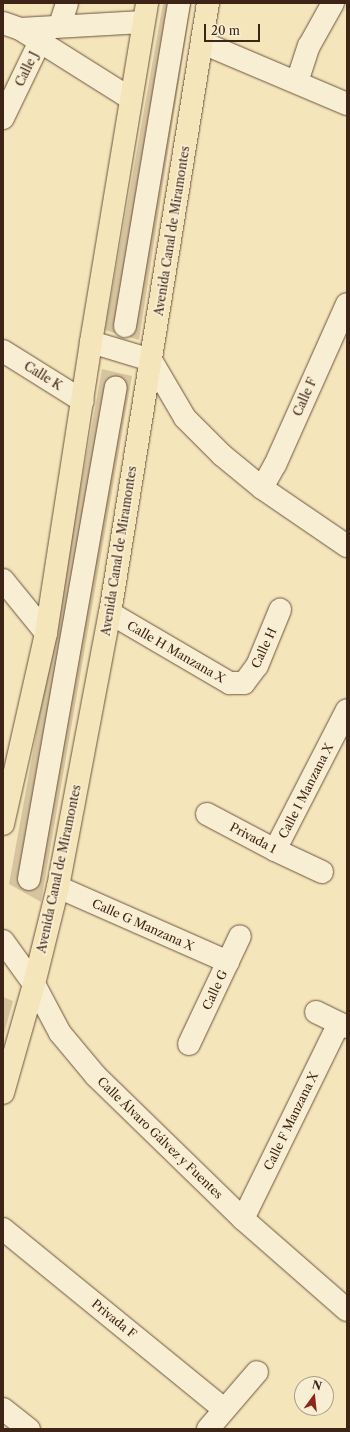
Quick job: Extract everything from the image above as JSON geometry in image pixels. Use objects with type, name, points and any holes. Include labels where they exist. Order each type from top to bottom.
[{"type":"main road","name":"Avenida Canal de Miramontes","points":[[3,1093],[34,984],[58,888],[110,614],[203,43],[208,3]]},
{"type":"main road","points":[[3,824],[10,772],[46,633],[91,342],[145,12]]},
{"type":"street","points":[[60,25],[67,3]]},
{"type":"street","points":[[125,326],[179,3]]},
{"type":"street","points":[[297,82],[309,46],[334,3]]},
{"type":"street","points":[[12,26],[60,25],[145,12]]},
{"type":"street","points":[[12,26],[40,41],[131,99]]},
{"type":"street","name":"Calle J","points":[[3,118],[40,41]]},
{"type":"street","points":[[203,43],[347,104]]},
{"type":"street","name":"Calle F","points":[[262,488],[275,465],[347,304]]},
{"type":"street","points":[[91,342],[151,360],[184,418],[222,455],[262,488],[347,546]]},
{"type":"street","name":"Calle K","points":[[3,351],[83,401]]},
{"type":"street","points":[[29,879],[116,388]]},
{"type":"street","points":[[3,580],[46,633]]},
{"type":"street","name":"Calle H","points":[[244,683],[257,666],[280,610]]},
{"type":"street","name":"Calle H Manzana X","points":[[110,614],[230,683],[244,683]]},
{"type":"street","name":"Calle I Manzana X","points":[[275,850],[347,710]]},
{"type":"street","name":"Privada 1","points":[[207,814],[275,850],[322,872]]},
{"type":"street","name":"Calle G Manzana X","points":[[58,888],[228,962]]},
{"type":"street","name":"Calle G","points":[[189,1044],[240,936]]},
{"type":"street","name":"Calle Álvaro Gálvez y Fuentes","points":[[3,941],[34,984],[60,1034],[96,1076],[243,1219],[347,1309]]},
{"type":"street","points":[[316,1012],[343,1025]]},
{"type":"street","name":"Calle F Manzana X","points":[[243,1219],[343,1025]]},
{"type":"street","name":"Privada F","points":[[3,1229],[224,1409]]},
{"type":"street","points":[[208,1429],[257,1372]]},
{"type":"street","points":[[3,1409],[29,1429]]},
{"type":"shaded area","points":[[163,3],[191,3],[139,340],[105,330]]},
{"type":"shaded area","points":[[102,369],[132,376],[41,902],[9,884]]},
{"type":"shaded area","points":[[3,997],[13,1001],[3,1038]]}]
